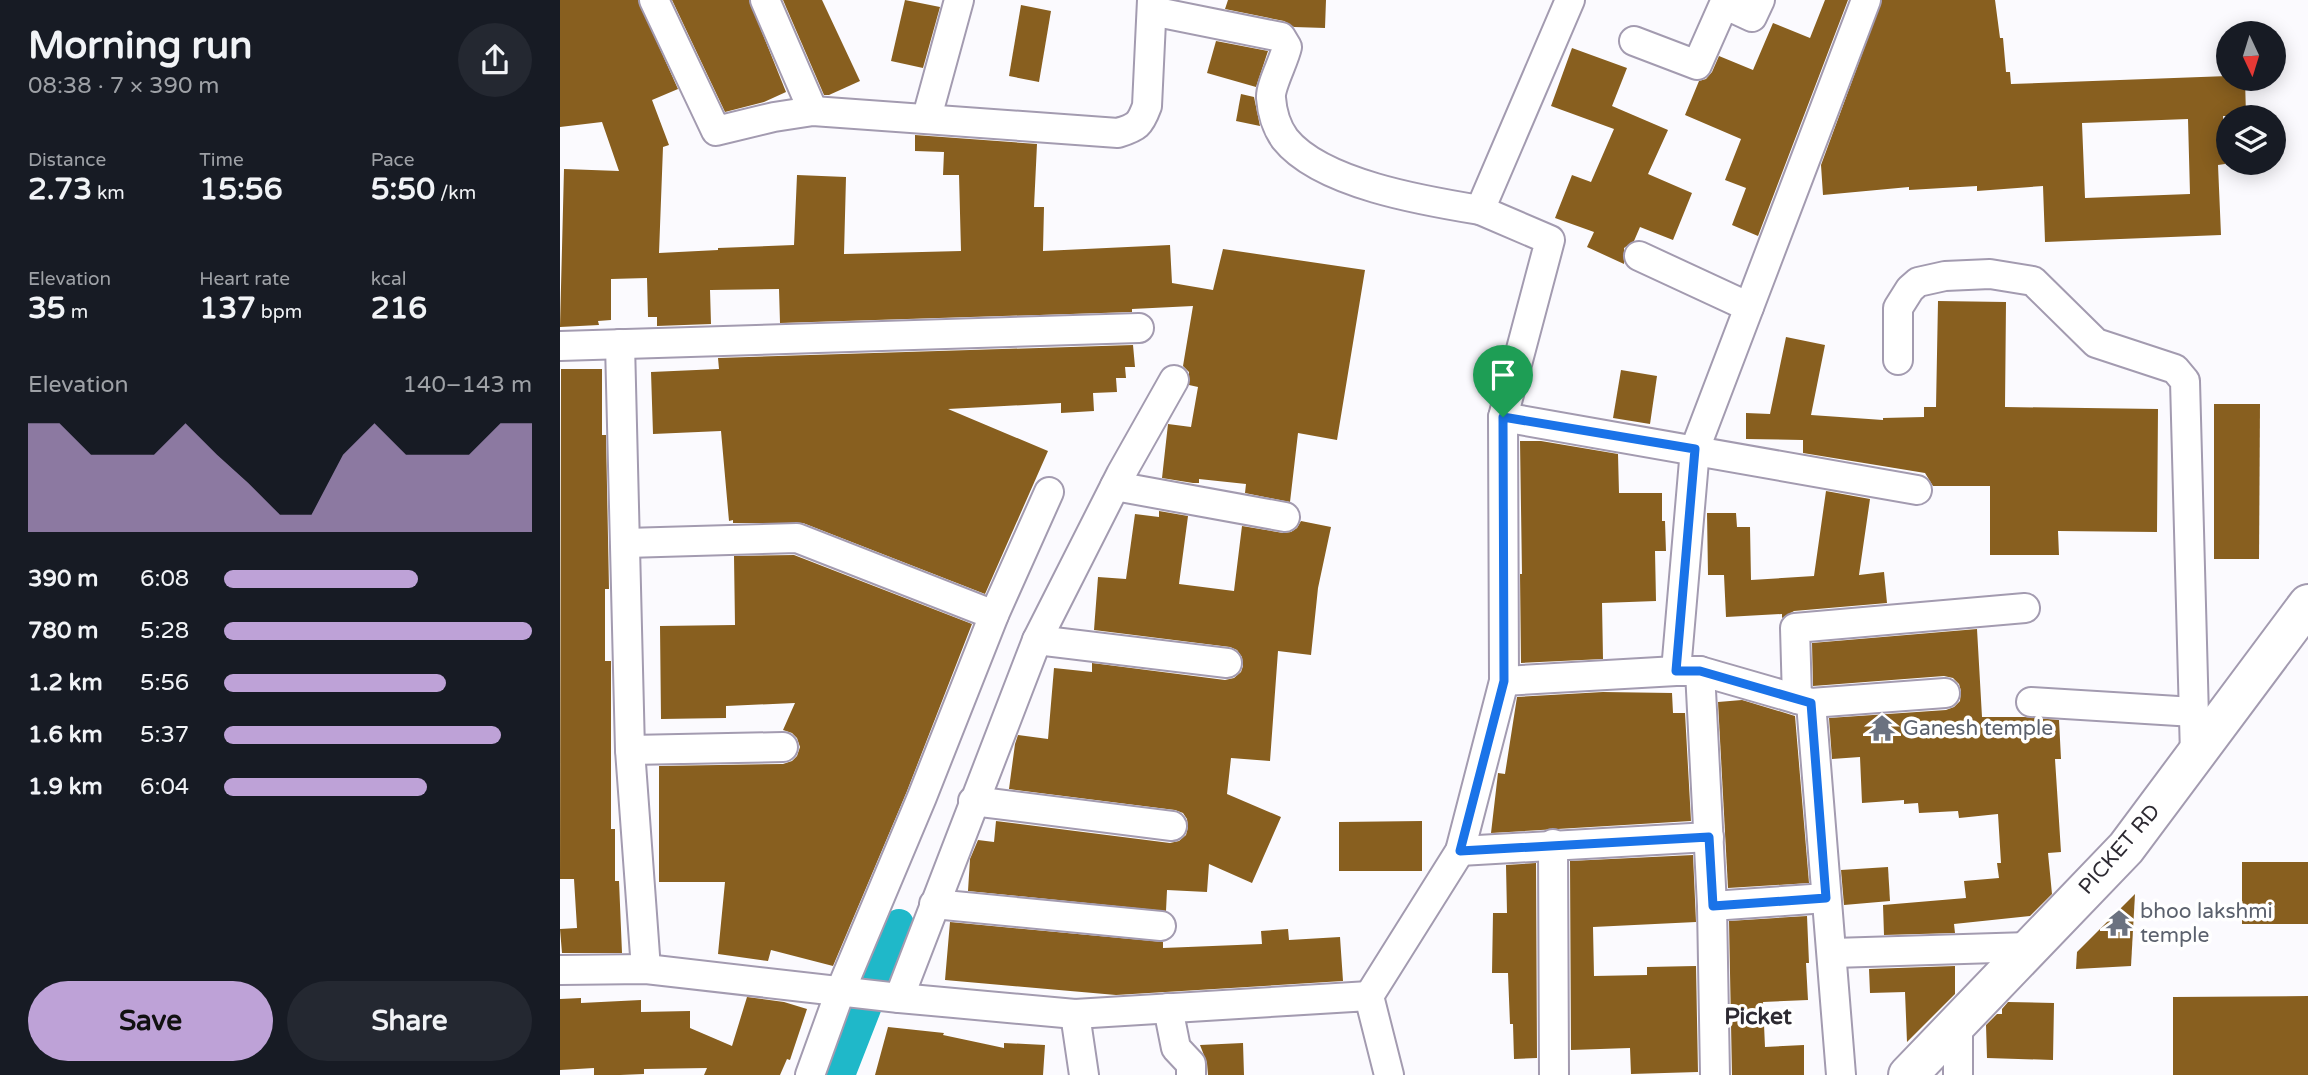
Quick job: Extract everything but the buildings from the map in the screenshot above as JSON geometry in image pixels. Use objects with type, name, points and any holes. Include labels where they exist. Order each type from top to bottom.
[{"type":"street","points":[[654,0],[716,131],[813,111],[1118,132],[1135,128],[1147,106],[1152,6],[1281,37],[1287,47],[1270,95],[1276,123],[1284,137],[1303,156],[1360,184],[1480,209],[1550,240],[1503,417],[1504,681],[1460,851],[1369,996],[1389,1075]]},
{"type":"street","points":[[765,0],[813,111]]},
{"type":"street","points":[[927,117],[959,0]]},
{"type":"street","points":[[1480,209],[1570,0]]},
{"type":"street","points":[[1634,41],[1697,65],[1724,4],[1752,17],[1760,0]]},
{"type":"street","points":[[1714,1075],[1713,906],[1709,837],[1688,671],[1695,449],[1866,0]]},
{"type":"street","points":[[1639,256],[1749,307]]},
{"type":"street","points":[[1898,360],[1898,308],[1910,289],[1918,282],[1945,276],[1990,274],[2033,281],[2096,343],[2175,369],[2185,381],[2195,755]]},
{"type":"street","points":[[560,346],[1139,328]]},
{"type":"street","points":[[620,344],[630,750],[646,970]]},
{"type":"street","points":[[891,997],[934,904],[1037,640],[1115,486],[1174,380]]},
{"type":"street","points":[[1503,417],[1917,490]]},
{"type":"street","points":[[1115,486],[1285,517]]},
{"type":"street","points":[[810,1075],[847,993],[993,615],[1049,492]]},
{"type":"street","points":[[626,544],[797,538],[993,615]]},
{"type":"street","name":"PICKET RD","points":[[1908,1075],[2126,848],[2308,604]]},
{"type":"street","points":[[1841,1075],[1833,953],[1795,628],[2025,608]]},
{"type":"street","points":[[1037,640],[1227,663]]},
{"type":"street","points":[[1504,681],[1688,671],[1804,701],[1944,693]]},
{"type":"street","points":[[2031,702],[2194,712]]},
{"type":"street","points":[[630,750],[783,747]]},
{"type":"street","points":[[973,801],[1172,826]]},
{"type":"street","points":[[1460,851],[1709,837]]},
{"type":"street","points":[[1553,844],[1554,1075]]},
{"type":"street","points":[[1713,906],[1826,898]]},
{"type":"street","points":[[934,904],[1161,926]]},
{"type":"street","points":[[1833,953],[2029,947]]},
{"type":"street","points":[[560,970],[646,970],[847,993],[1075,1014],[1369,996]]},
{"type":"street","points":[[1168,1008],[1176,1048],[1191,1064],[1191,1075]]},
{"type":"street","points":[[1075,1014],[1084,1075]]},
{"type":"street","points":[[1958,1022],[1958,1075]]},
{"type":"waterway","points":[[840,1075],[899,924]]},
{"type":"place","name":"Ganesh temple","points":[[1882,728]]},
{"type":"place","name":"bhoo lakshmi temple","points":[[2119,923]]},
{"type":"district","name":"Picket","points":[[1758,1016]]},
{"type":"route","points":[[1503,417],[1695,449],[1676,671],[1700,671],[1811,703],[1826,898],[1713,906],[1709,837],[1460,851],[1504,681],[1503,417]]}]
